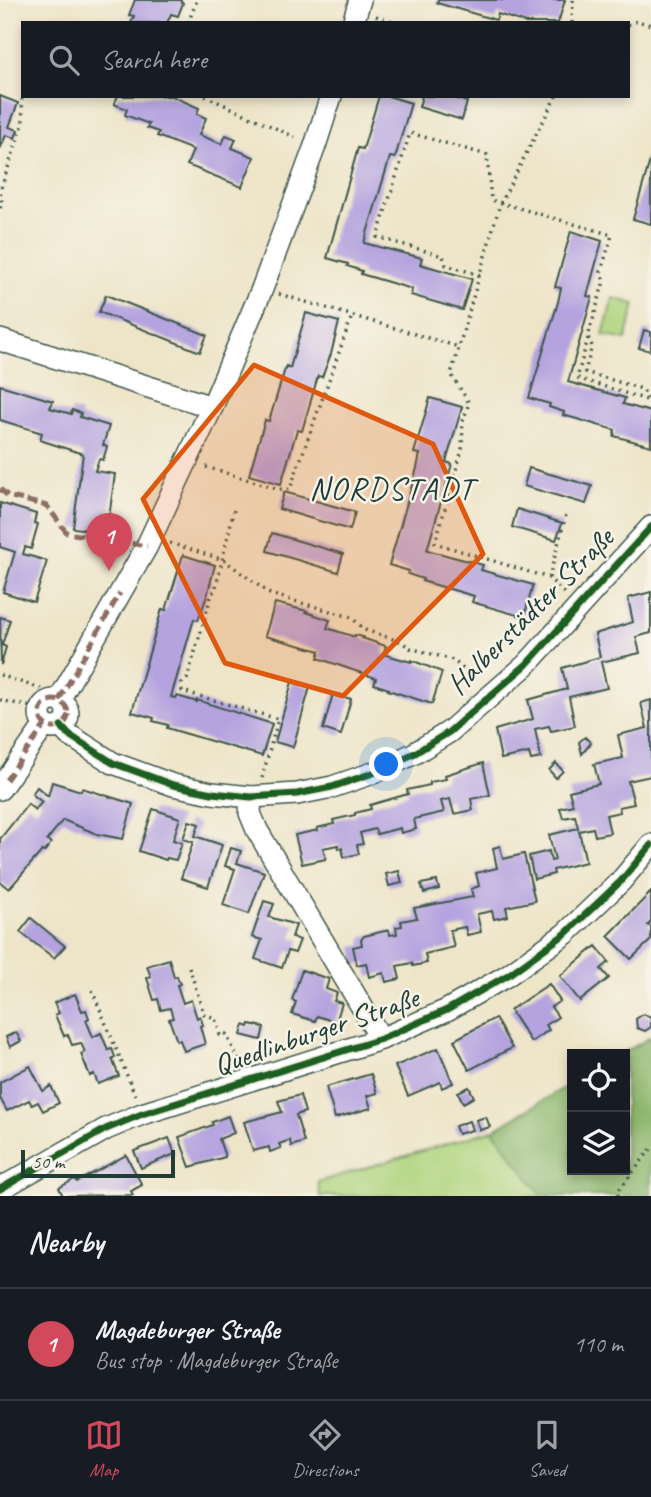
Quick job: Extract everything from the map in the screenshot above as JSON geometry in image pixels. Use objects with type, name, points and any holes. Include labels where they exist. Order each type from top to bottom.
[{"type":"street","points":[[354,21],[360,0]]},
{"type":"street","points":[[0,789],[54,711],[151,537],[187,462],[262,289],[330,98]]},
{"type":"street","points":[[0,340],[212,407]]},
{"type":"street","name":"Halberstädter Straße","points":[[54,711],[69,735],[113,763],[173,785],[251,797],[309,792],[332,787],[373,773],[415,753],[449,732],[526,665],[650,532]]},
{"type":"street","points":[[251,797],[250,813],[257,830],[381,1039]]},
{"type":"street","name":"Quedlinburger Straße","points":[[0,1189],[106,1129],[142,1114],[381,1039],[447,1010],[508,975],[565,934],[621,881],[651,845]]},
{"type":"path","points":[[189,21],[197,0]]},
{"type":"path","points":[[572,21],[573,0]]},
{"type":"path","points":[[630,24],[637,21],[651,25]]},
{"type":"path","points":[[209,98],[315,146]]},
{"type":"path","points":[[555,98],[500,204],[451,374],[469,403],[463,421],[462,450],[435,544],[549,578],[579,608]]},
{"type":"path","points":[[0,208],[0,191],[23,124],[22,99]]},
{"type":"path","points":[[480,275],[446,265],[443,256],[377,237],[410,134],[487,155],[491,201],[612,235],[601,272],[604,281],[577,378],[650,401]]},
{"type":"path","points":[[262,289],[459,347]]},
{"type":"path","points":[[187,462],[279,489],[290,489],[352,316]]},
{"type":"path","points":[[588,337],[592,345],[585,372],[642,389],[650,401]]},
{"type":"path","points":[[234,510],[224,560],[187,678],[182,683],[182,691],[278,719],[261,780],[251,797]]},
{"type":"path","points":[[549,578],[567,511]]},
{"type":"path","points":[[151,537],[224,560],[270,594],[351,617],[365,630],[402,642],[410,648],[453,660],[492,694]]},
{"type":"path","points":[[0,675],[54,711]]},
{"type":"path","points":[[0,700],[54,711]]},
{"type":"path","points":[[189,967],[204,1014],[215,1018],[220,1035],[226,1034],[248,1079]]},
{"type":"path","points":[[92,990],[142,1114]]},
{"type":"path","points":[[618,1196],[619,1190],[651,1149]]},
{"type":"highlighted area","points":[[254,365],[433,444],[483,554],[343,696],[225,663],[143,499]]},
{"type":"green space","points":[[613,298],[635,304],[626,340],[603,335]]},
{"type":"green space","points":[[651,1037],[651,1196],[542,1196],[493,1130],[567,1086],[567,1175],[630,1175],[630,1049]]},
{"type":"green space","points":[[493,1130],[542,1196],[320,1196],[318,1182]]},
{"type":"building","points":[[135,0],[180,0],[183,3],[178,16],[171,14],[168,21],[132,21],[134,16],[129,15]]},
{"type":"building","points":[[438,0],[565,0],[559,21],[520,21],[498,14],[496,20],[437,3]]},
{"type":"building","points":[[0,96],[18,103],[9,127],[18,130],[15,138],[6,135],[0,149]]},
{"type":"building","points":[[117,98],[176,98],[199,108],[197,114],[206,118],[199,135],[222,144],[226,135],[236,139],[232,148],[254,157],[242,187],[187,165],[193,150],[157,136],[159,132],[147,128],[149,124],[125,115],[127,109],[114,104]]},
{"type":"building","points":[[378,98],[395,98],[411,103],[395,158],[390,157],[364,243],[422,258],[420,264],[472,279],[462,310],[411,295],[412,289],[361,274],[362,271],[347,266],[348,264],[327,258],[358,148],[363,149]]},
{"type":"building","points":[[421,98],[454,98],[467,102],[462,120],[419,107]]},
{"type":"building","points":[[651,157],[651,224],[633,219]]},
{"type":"building","points":[[571,231],[602,241],[587,296],[592,297],[568,382],[625,398],[623,404],[651,412],[651,446],[614,436],[615,430],[563,415],[564,412],[549,407],[550,404],[529,398],[558,302],[561,288],[555,287]]},
{"type":"building","points":[[106,295],[207,335],[200,352],[99,312]]},
{"type":"building","points":[[306,313],[339,322],[331,354],[322,377],[318,376],[302,431],[297,430],[281,484],[249,475],[265,420],[269,421],[286,366],[290,368]]},
{"type":"building","points":[[644,330],[651,332],[651,351],[639,348]]},
{"type":"building","points":[[0,385],[53,401],[50,408],[71,414],[72,410],[81,413],[80,417],[109,426],[103,445],[107,447],[103,460],[99,459],[95,471],[115,474],[107,532],[73,528],[83,454],[40,440],[42,433],[0,420]]},
{"type":"building","points":[[430,398],[462,407],[446,462],[452,464],[427,550],[483,565],[481,570],[533,585],[524,617],[472,602],[474,596],[422,581],[423,579],[408,574],[409,571],[389,565],[417,468],[420,454],[414,453]]},
{"type":"building","points":[[529,468],[592,486],[586,504],[524,486]]},
{"type":"building","points":[[284,492],[355,512],[350,530],[279,509]]},
{"type":"building","points":[[0,503],[36,514],[34,523],[38,524],[31,549],[25,547],[23,554],[47,561],[34,602],[3,592],[15,552],[0,547]]},
{"type":"building","points":[[517,509],[562,523],[556,540],[512,527]]},
{"type":"building","points":[[272,533],[343,554],[338,572],[267,551]]},
{"type":"building","points":[[183,555],[215,565],[198,620],[194,619],[171,697],[197,700],[272,724],[262,756],[167,728],[168,725],[153,721],[154,718],[132,712],[162,609],[166,610]]},
{"type":"building","points":[[651,592],[651,633],[636,637],[640,653],[601,662],[607,688],[569,697],[575,726],[551,731],[549,726],[535,729],[541,758],[531,760],[529,753],[501,759],[495,730],[533,719],[528,700],[567,689],[562,668],[600,657],[595,634],[633,622],[628,598]]},
{"type":"building","points":[[275,603],[330,620],[327,628],[386,646],[383,654],[411,660],[442,672],[432,704],[388,690],[374,684],[376,678],[318,658],[320,651],[265,636]]},
{"type":"building","points":[[0,617],[10,620],[2,645],[6,647],[1,665]]},
{"type":"building","points":[[292,682],[310,687],[293,747],[275,742]]},
{"type":"building","points":[[333,694],[351,699],[341,735],[323,729]]},
{"type":"building","points":[[651,700],[651,776],[628,781],[634,804],[619,807],[620,812],[606,815],[610,833],[595,836],[593,828],[579,831],[586,862],[553,870],[554,874],[534,879],[529,856],[549,851],[551,861],[555,860],[549,835],[578,828],[575,816],[563,818],[560,808],[573,805],[569,791],[599,784],[594,764],[623,758],[618,735],[647,728],[641,703]]},
{"type":"building","points":[[585,737],[591,743],[582,754],[579,742]]},
{"type":"building","points":[[483,763],[490,795],[471,799],[473,810],[454,814],[450,799],[441,801],[444,812],[414,819],[416,829],[401,833],[400,828],[377,834],[375,829],[360,833],[363,844],[357,845],[359,854],[344,857],[342,848],[339,849],[338,845],[323,848],[326,859],[302,864],[295,835],[334,824],[333,820],[371,809],[370,805],[408,794],[407,790],[430,785],[430,782],[446,779],[445,775]]},
{"type":"building","points":[[556,763],[563,771],[556,778],[549,770]]},
{"type":"building","points":[[52,782],[133,804],[123,839],[97,834],[63,820],[47,840],[51,843],[44,852],[42,851],[9,889],[0,882],[0,839],[28,804],[35,810],[42,802],[32,794],[37,787],[48,796]]},
{"type":"building","points":[[153,809],[180,818],[173,840],[182,843],[176,860],[166,860],[139,851]]},
{"type":"building","points":[[189,821],[199,824],[195,836],[222,845],[208,887],[181,878],[193,842],[183,839]]},
{"type":"building","points":[[500,846],[503,859],[524,854],[535,901],[506,907],[508,916],[494,919],[492,911],[477,914],[481,932],[467,935],[465,927],[450,930],[454,947],[425,954],[427,963],[397,966],[400,979],[386,982],[384,973],[369,977],[366,963],[357,965],[353,947],[362,945],[364,936],[389,930],[390,935],[397,934],[396,927],[402,926],[401,921],[417,918],[414,908],[473,897],[471,889],[479,886],[476,873],[497,868],[493,848]]},
{"type":"building","points":[[231,848],[241,851],[237,863],[264,872],[249,914],[223,905],[235,869],[225,866]]},
{"type":"building","points":[[399,871],[402,883],[389,886],[386,874]]},
{"type":"building","points":[[437,881],[439,889],[424,893],[421,884]]},
{"type":"building","points":[[651,892],[651,922],[648,925],[651,927],[651,940],[631,959],[608,936]]},
{"type":"building","points":[[264,901],[274,904],[269,917],[296,925],[292,937],[300,940],[295,953],[288,951],[282,968],[255,959],[262,940],[252,937]]},
{"type":"building","points":[[31,918],[65,946],[54,958],[20,932]]},
{"type":"building","points":[[596,946],[609,962],[601,969],[609,978],[580,1001],[560,976]]},
{"type":"building","points":[[169,959],[174,977],[177,976],[180,984],[177,985],[183,1003],[191,1000],[197,1018],[200,1016],[203,1025],[200,1026],[205,1044],[184,1051],[169,1019],[173,1018],[170,1008],[161,1010],[158,999],[154,1000],[147,978],[151,977],[147,966]]},
{"type":"building","points":[[302,970],[329,979],[326,989],[337,993],[334,1001],[342,1003],[336,1022],[317,1016],[315,1021],[292,1014],[296,1002],[292,1000]]},
{"type":"building","points":[[549,984],[560,1001],[551,1007],[558,1017],[546,1025],[549,1030],[531,1042],[510,1010]]},
{"type":"building","points":[[75,994],[82,1011],[86,1010],[89,1018],[86,1020],[93,1037],[101,1033],[108,1050],[112,1049],[115,1057],[112,1059],[119,1076],[98,1084],[94,1074],[90,1076],[81,1054],[85,1052],[81,1043],[72,1045],[68,1035],[64,1036],[55,1015],[59,1013],[54,1003]]},
{"type":"building","points":[[643,1014],[651,1017],[651,1027],[645,1031],[637,1028],[636,1019]]},
{"type":"building","points":[[495,1018],[512,1048],[469,1070],[454,1040]]},
{"type":"building","points":[[250,1024],[264,1027],[261,1040],[241,1035],[244,1025],[249,1027]]},
{"type":"building","points":[[16,1032],[21,1041],[10,1047],[6,1037]]},
{"type":"building","points":[[438,1048],[453,1083],[442,1088],[440,1082],[408,1096],[395,1066]]},
{"type":"building","points":[[30,1066],[43,1091],[51,1086],[59,1103],[43,1111],[38,1102],[32,1105],[29,1100],[7,1111],[0,1098],[0,1082]]},
{"type":"building","points":[[371,1074],[377,1093],[367,1096],[371,1108],[335,1118],[326,1087]]},
{"type":"building","points":[[469,1087],[474,1097],[463,1103],[458,1092]]},
{"type":"building","points":[[300,1095],[305,1112],[296,1115],[304,1142],[291,1146],[290,1140],[279,1144],[281,1148],[270,1152],[269,1147],[253,1151],[244,1122],[282,1112],[278,1101]]},
{"type":"building","points":[[228,1116],[234,1133],[219,1139],[225,1157],[190,1167],[179,1137],[213,1125],[212,1122]]},
{"type":"building","points":[[486,1117],[490,1127],[480,1130],[476,1120]]},
{"type":"building","points":[[469,1121],[472,1130],[458,1134],[455,1126]]},
{"type":"building","points":[[169,1138],[175,1154],[141,1168],[134,1151]]},
{"type":"building","points":[[126,1155],[142,1185],[131,1191],[133,1195],[63,1196],[59,1188],[75,1179],[77,1182]]},
{"type":"marked path","points":[[0,489],[8,496],[47,506],[67,533],[147,546]]},
{"type":"marked path","points":[[59,700],[120,593]]},
{"type":"marked path","points":[[54,700],[64,704],[68,714],[64,724],[54,728],[44,724],[40,714],[44,704],[54,700]]},
{"type":"marked path","points":[[6,780],[45,725]]},
{"type":"cycle path","points":[[61,726],[69,735],[113,763],[173,785],[251,797],[297,794],[332,787],[373,773],[415,753],[449,732],[526,665],[651,527]]},
{"type":"cycle path","points":[[0,1189],[106,1129],[142,1114],[381,1039],[447,1010],[508,975],[565,934],[621,881],[651,845]]},
{"type":"place","name":"Magdeburger Straße","points":[[109,571]]},
{"type":"district","name":"NORDSTADT","points":[[392,488]]}]
